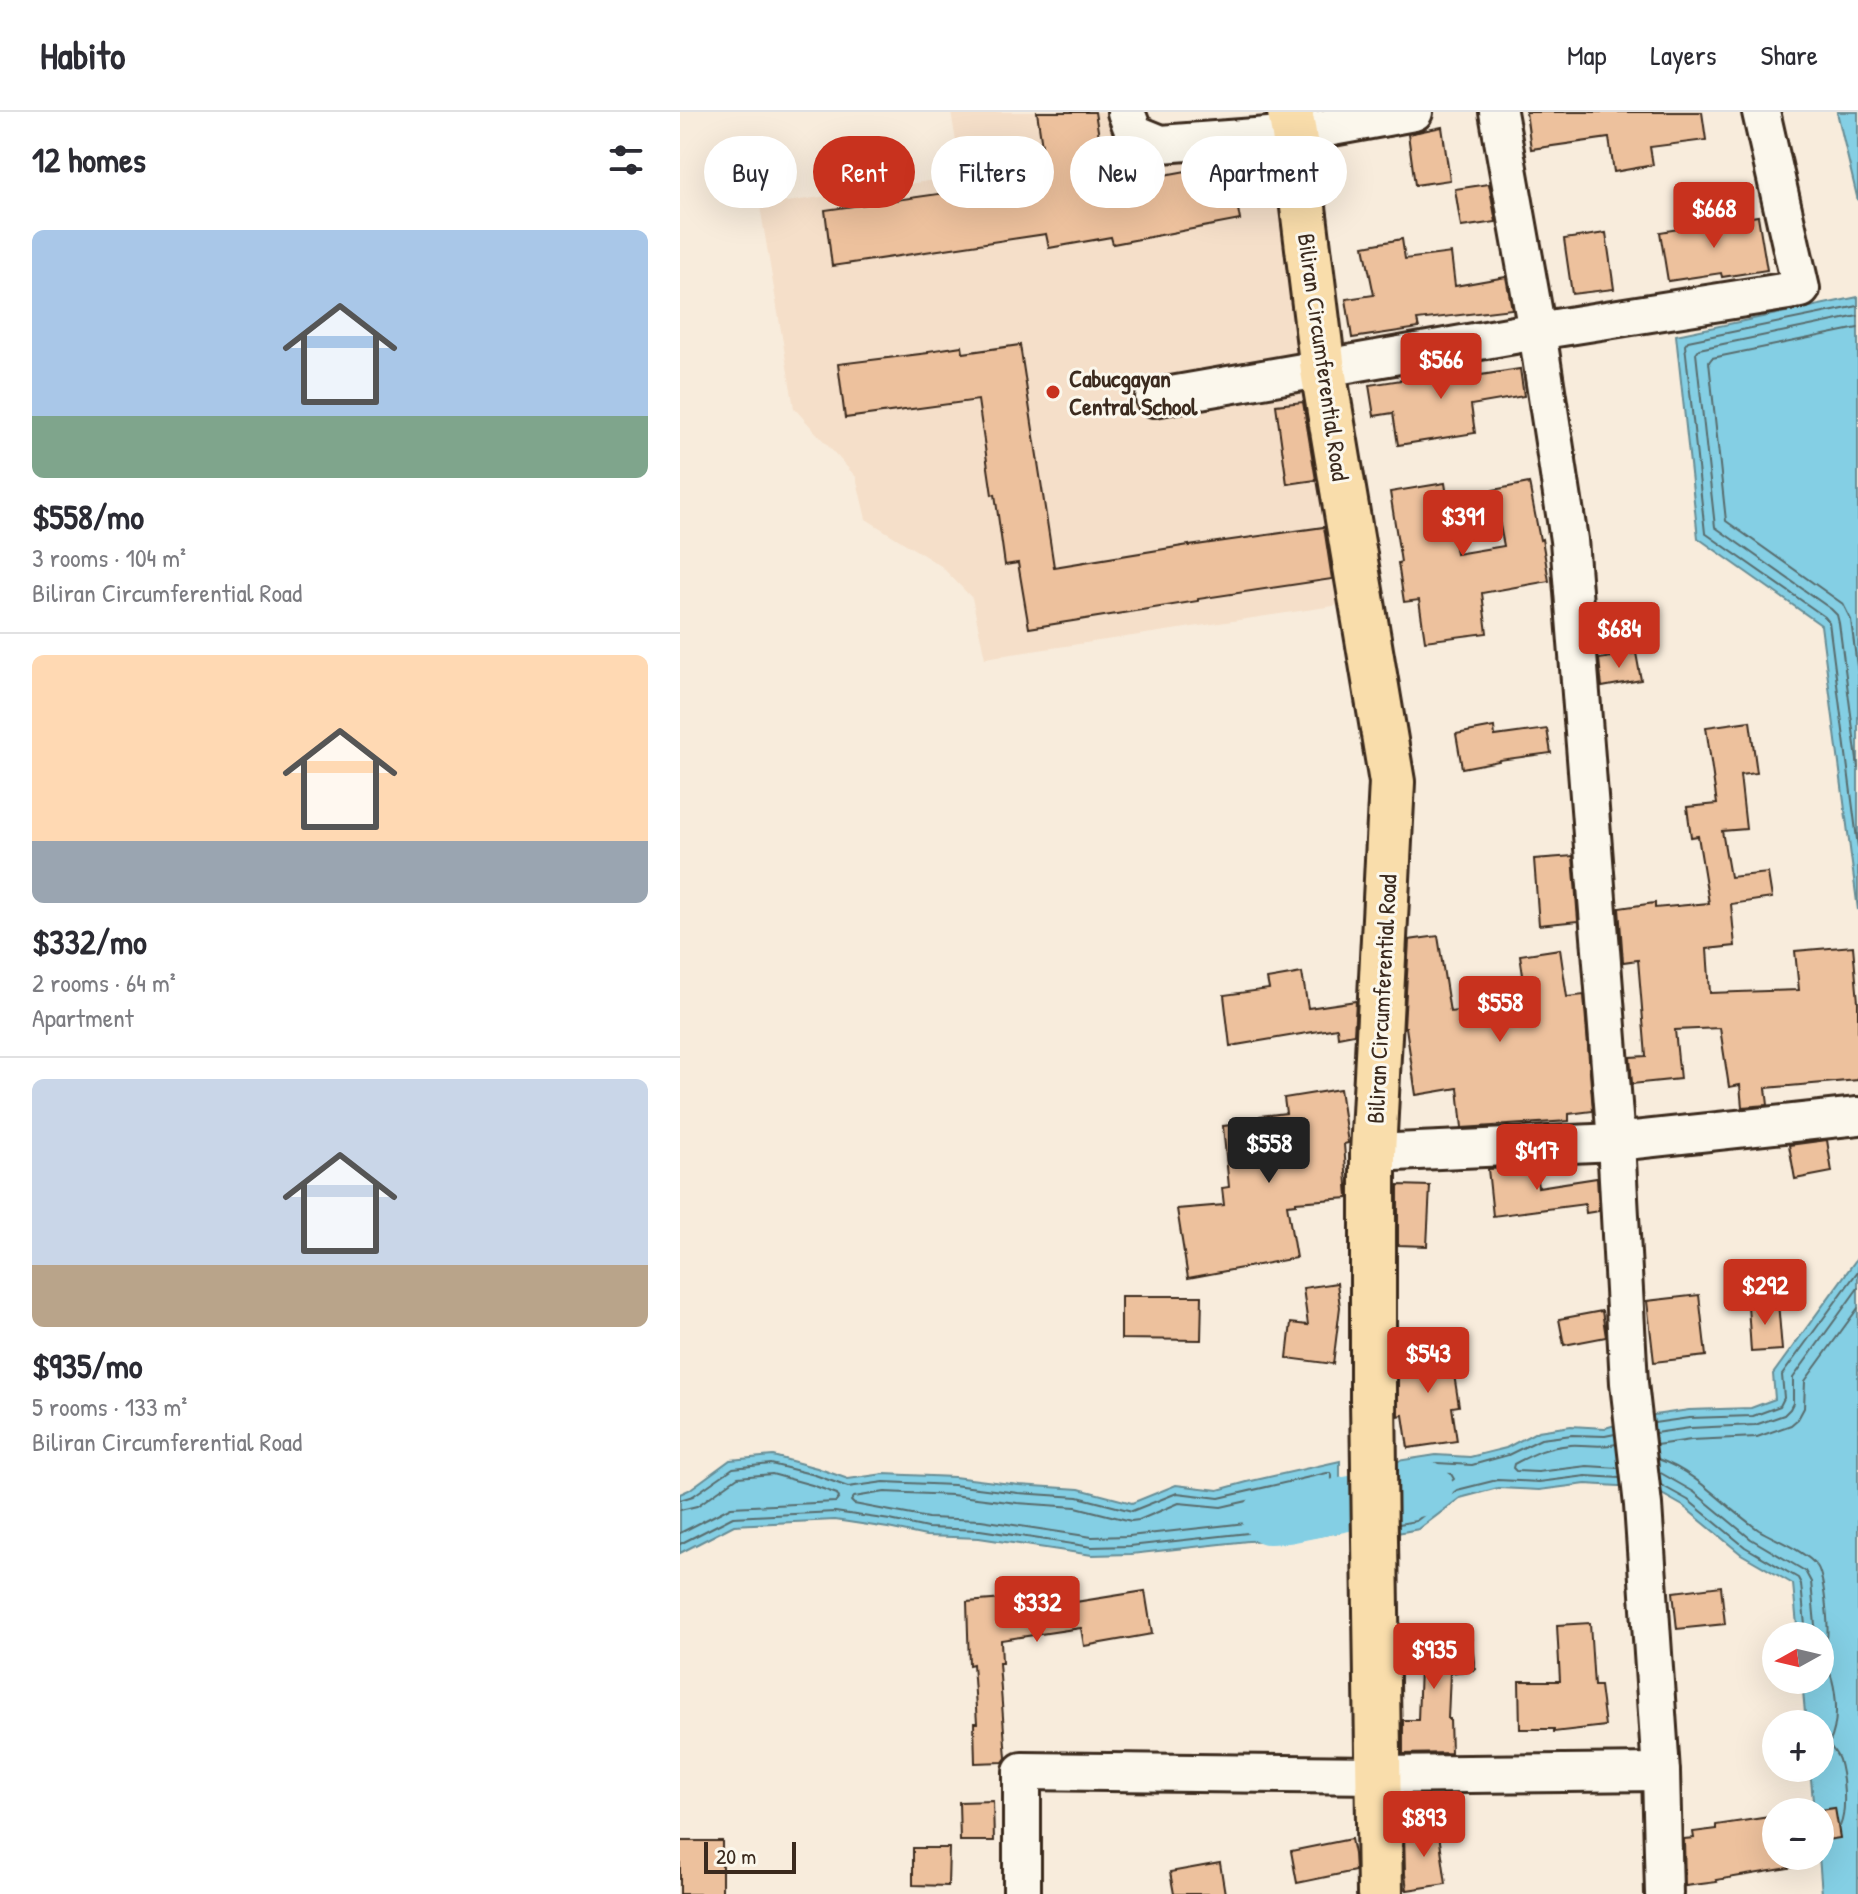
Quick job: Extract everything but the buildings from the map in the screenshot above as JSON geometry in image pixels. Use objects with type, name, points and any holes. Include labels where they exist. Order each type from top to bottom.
[{"type":"main road","name":"Biliran Circumferential Road","points":[[1292,123],[1323,370],[1392,782],[1373,1153],[1380,1894]]},
{"type":"street","points":[[1126,112],[1134,133],[1161,144],[1292,123],[1414,112]]},
{"type":"street","points":[[1498,112],[1537,331],[1569,540],[1616,1142],[1629,1383],[1643,1505],[1661,1772],[1664,1894]]},
{"type":"street","points":[[1154,398],[1537,331],[1801,289],[1761,112]]},
{"type":"street","points":[[1373,1153],[1616,1142],[1858,1116]]},
{"type":"street","points":[[1022,1894],[1022,1771],[1379,1775],[1661,1772]]},
{"type":"shaded area","name":"Cabucgayan Central School","points":[[951,112],[1106,112],[1120,136],[1070,136],[1070,208],[1165,208],[1165,147],[1181,148],[1181,208],[1280,208],[1313,377],[1347,604],[985,658],[972,598],[941,566],[866,519],[856,477],[794,408],[760,208],[797,208],[797,201],[813,198],[813,208],[915,208],[915,183],[931,181],[931,208],[1054,208],[1054,136],[955,136]]},
{"type":"water","points":[[1837,112],[1858,112],[1858,201]]},
{"type":"water","points":[[1858,297],[1858,910],[1821,625],[1698,538],[1676,335]]},
{"type":"water","points":[[1858,1257],[1858,1894],[1822,1894],[1820,1870],[1834,1870],[1834,1798],[1813,1798],[1811,1782],[1834,1782],[1834,1710],[1805,1710],[1803,1694],[1834,1694],[1834,1622],[1797,1622],[1793,1584],[1741,1554],[1683,1506],[1651,1488],[1586,1484],[1539,1490],[1498,1488],[1460,1498],[1419,1529],[1386,1535],[1384,1463],[1436,1455],[1470,1457],[1506,1448],[1538,1431],[1571,1426],[1605,1428],[1647,1416],[1689,1410],[1751,1408],[1775,1399],[1773,1374]]},
{"type":"water","points":[[773,1456],[848,1479],[884,1474],[954,1477],[1079,1489],[1132,1503],[1176,1485],[1218,1490],[1340,1461],[1340,1532],[1295,1540],[1248,1541],[1131,1554],[1092,1555],[979,1538],[926,1536],[835,1520],[734,1525],[680,1553],[680,1494],[730,1460]]},
{"type":"waterway","points":[[1269,1517],[1426,1488]]},
{"type":"place","name":"Cabucgayan Central School","points":[[1053,392]]}]
